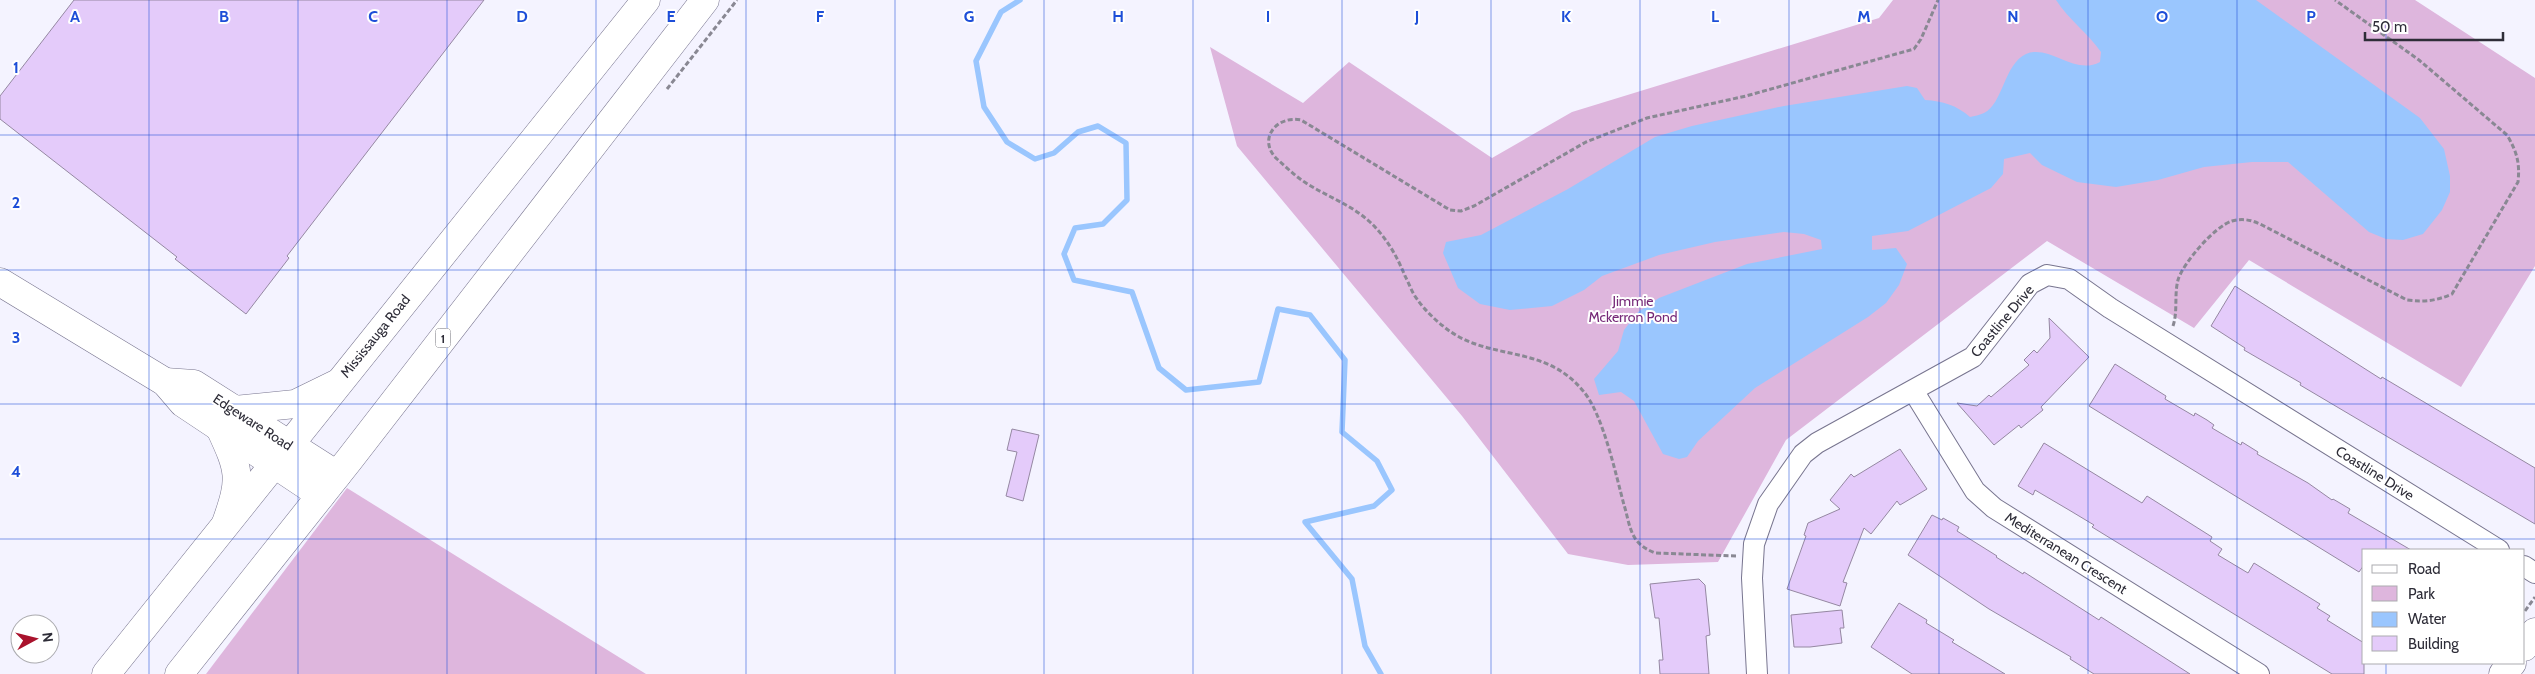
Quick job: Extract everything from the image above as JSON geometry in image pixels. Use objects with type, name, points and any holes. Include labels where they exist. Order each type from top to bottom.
[{"type":"main road","name":"Mississauga Road","points":[[106,674],[336,384],[646,0]]},
{"type":"main road","name":"1","points":[[179,674],[329,485],[705,0]]},
{"type":"main road","name":"Edgeware Road","points":[[0,282],[166,382],[183,404],[228,419],[329,485]]},
{"type":"main road","points":[[225,524],[236,494],[236,469],[228,419],[294,404],[336,384]]},
{"type":"main road","points":[[2525,642],[2531,619]]},
{"type":"main road","points":[[2503,674],[2511,664]]},
{"type":"street","name":"Coastline Drive","points":[[1757,674],[1752,557],[1768,504],[1803,454],[1817,443],[1914,392],[1973,357],[2030,284],[2047,275],[2069,279],[2167,343],[2497,549]]},
{"type":"street","name":"Mediterranean Crescent","points":[[1914,392],[1975,491],[1994,508],[2259,674]]},
{"type":"path","points":[[1752,557],[1656,553],[1645,548],[1631,531],[1600,424],[1586,393],[1570,376],[1549,363],[1479,346],[1444,327],[1416,299],[1395,253],[1371,223],[1340,200],[1302,181],[1276,158],[1269,143],[1270,136],[1278,123],[1293,118],[1301,120],[1450,210],[1461,211],[1474,206],[1586,142],[1647,118],[1746,96],[1914,48],[1921,39],[1938,0]]},
{"type":"path","points":[[2167,343],[2176,318],[2178,280],[2196,251],[2230,221],[2252,220],[2407,300],[2422,302],[2438,300],[2452,294],[2518,182],[2520,166],[2516,150],[2507,136],[2419,60],[2334,0]]},
{"type":"path","points":[[2531,619],[2535,597]]},
{"type":"green space","name":"Jimmie Mckerron Pond","points":[[1893,0],[2415,0],[2535,78],[2535,266],[2461,387],[2249,260],[2194,328],[2047,241],[1786,440],[1718,562],[1628,565],[1568,554],[1462,416],[1237,146],[1210,47],[1303,103],[1349,62],[1492,158],[1572,112],[1879,18]]},
{"type":"green space","points":[[347,488],[646,674],[206,674]]},
{"type":"water","points":[[2056,0],[2256,0],[2420,118],[2444,149],[2450,176],[2450,192],[2442,210],[2423,234],[2403,240],[2386,239],[2369,232],[2288,162],[2252,162],[2204,167],[2158,180],[2116,187],[2077,182],[2042,165],[2030,153],[2004,159],[2003,174],[1991,188],[1908,231],[1872,236],[1872,250],[1896,248],[1907,264],[1899,285],[1886,303],[1868,317],[1755,388],[1698,441],[1687,457],[1679,459],[1663,454],[1634,401],[1621,392],[1599,395],[1594,379],[1618,351],[1624,330],[1638,312],[1659,298],[1747,264],[1822,249],[1821,240],[1804,234],[1784,232],[1715,242],[1659,255],[1602,276],[1584,290],[1552,306],[1510,310],[1480,304],[1458,288],[1443,253],[1446,242],[1481,235],[1568,189],[1655,137],[1692,126],[1784,106],[1907,86],[1917,88],[1925,100],[1949,104],[1960,109],[1970,117],[1982,114],[1990,108],[2013,66],[2026,54],[2044,53],[2081,65],[2100,62],[2101,52]]},
{"type":"building","points":[[74,0],[484,0],[287,256],[289,258],[246,314],[175,259],[177,257],[0,119],[0,96]]},
{"type":"building","points":[[2235,286],[2381,379],[2382,377],[2535,468],[2535,524],[2300,385],[2301,383],[2244,350],[2245,348],[2211,326]]},
{"type":"building","points":[[2049,318],[2089,357],[2041,407],[2043,410],[2021,428],[2019,425],[1994,445],[1957,403],[1977,406],[1989,395],[1991,397],[2029,365],[2024,360],[2034,350],[2037,353],[2050,338]]},
{"type":"building","points":[[2115,364],[2166,396],[2165,399],[2194,416],[2195,413],[2207,420],[2214,425],[2212,428],[2241,445],[2242,442],[2258,452],[2257,454],[2350,509],[2348,513],[2409,549],[2362,549],[2362,568],[2359,572],[2089,406]]},
{"type":"building","points":[[1012,429],[1039,435],[1023,501],[1006,496],[1017,452],[1007,450]]},
{"type":"building","points":[[2044,443],[2142,503],[2147,496],[2212,537],[2210,541],[2222,549],[2218,555],[2248,573],[2254,563],[2320,604],[2317,608],[2330,616],[2327,620],[2362,642],[2364,674],[2332,674],[2092,527],[2094,525],[2069,510],[2035,490],[2033,495],[2018,486]]},
{"type":"building","points":[[1900,449],[1927,489],[1900,505],[1897,501],[1871,534],[1864,528],[1843,582],[1847,583],[1840,606],[1787,589],[1806,536],[1804,535],[1808,523],[1840,509],[1830,500],[1851,474],[1854,477]]},
{"type":"building","points":[[1932,515],[1942,520],[1943,518],[1959,527],[1957,531],[1996,557],[2023,574],[2024,572],[2099,620],[2101,617],[2190,674],[2094,674],[2070,659],[2071,657],[1989,609],[1908,555]]},
{"type":"building","points":[[1699,579],[1705,585],[1710,635],[1706,636],[1709,674],[1660,674],[1659,660],[1663,660],[1659,618],[1655,618],[1650,584]]},
{"type":"building","points":[[1899,603],[1927,620],[1926,623],[1954,640],[1952,642],[2005,674],[1912,674],[1871,647]]},
{"type":"building","points":[[1842,610],[1844,628],[1840,628],[1842,643],[1794,647],[1791,615]]},
{"type":"waterway","points":[[1020,0],[1001,12],[976,61],[984,107],[1007,142],[1035,159],[1054,153],[1078,132],[1098,126],[1126,143],[1127,200],[1103,224],[1075,228],[1064,254],[1074,280],[1132,292],[1159,368],[1186,390],[1259,382],[1278,309],[1310,315],[1345,360],[1342,432],[1377,461],[1392,490],[1374,506],[1305,522],[1352,579],[1365,646],[1381,674]]}]
